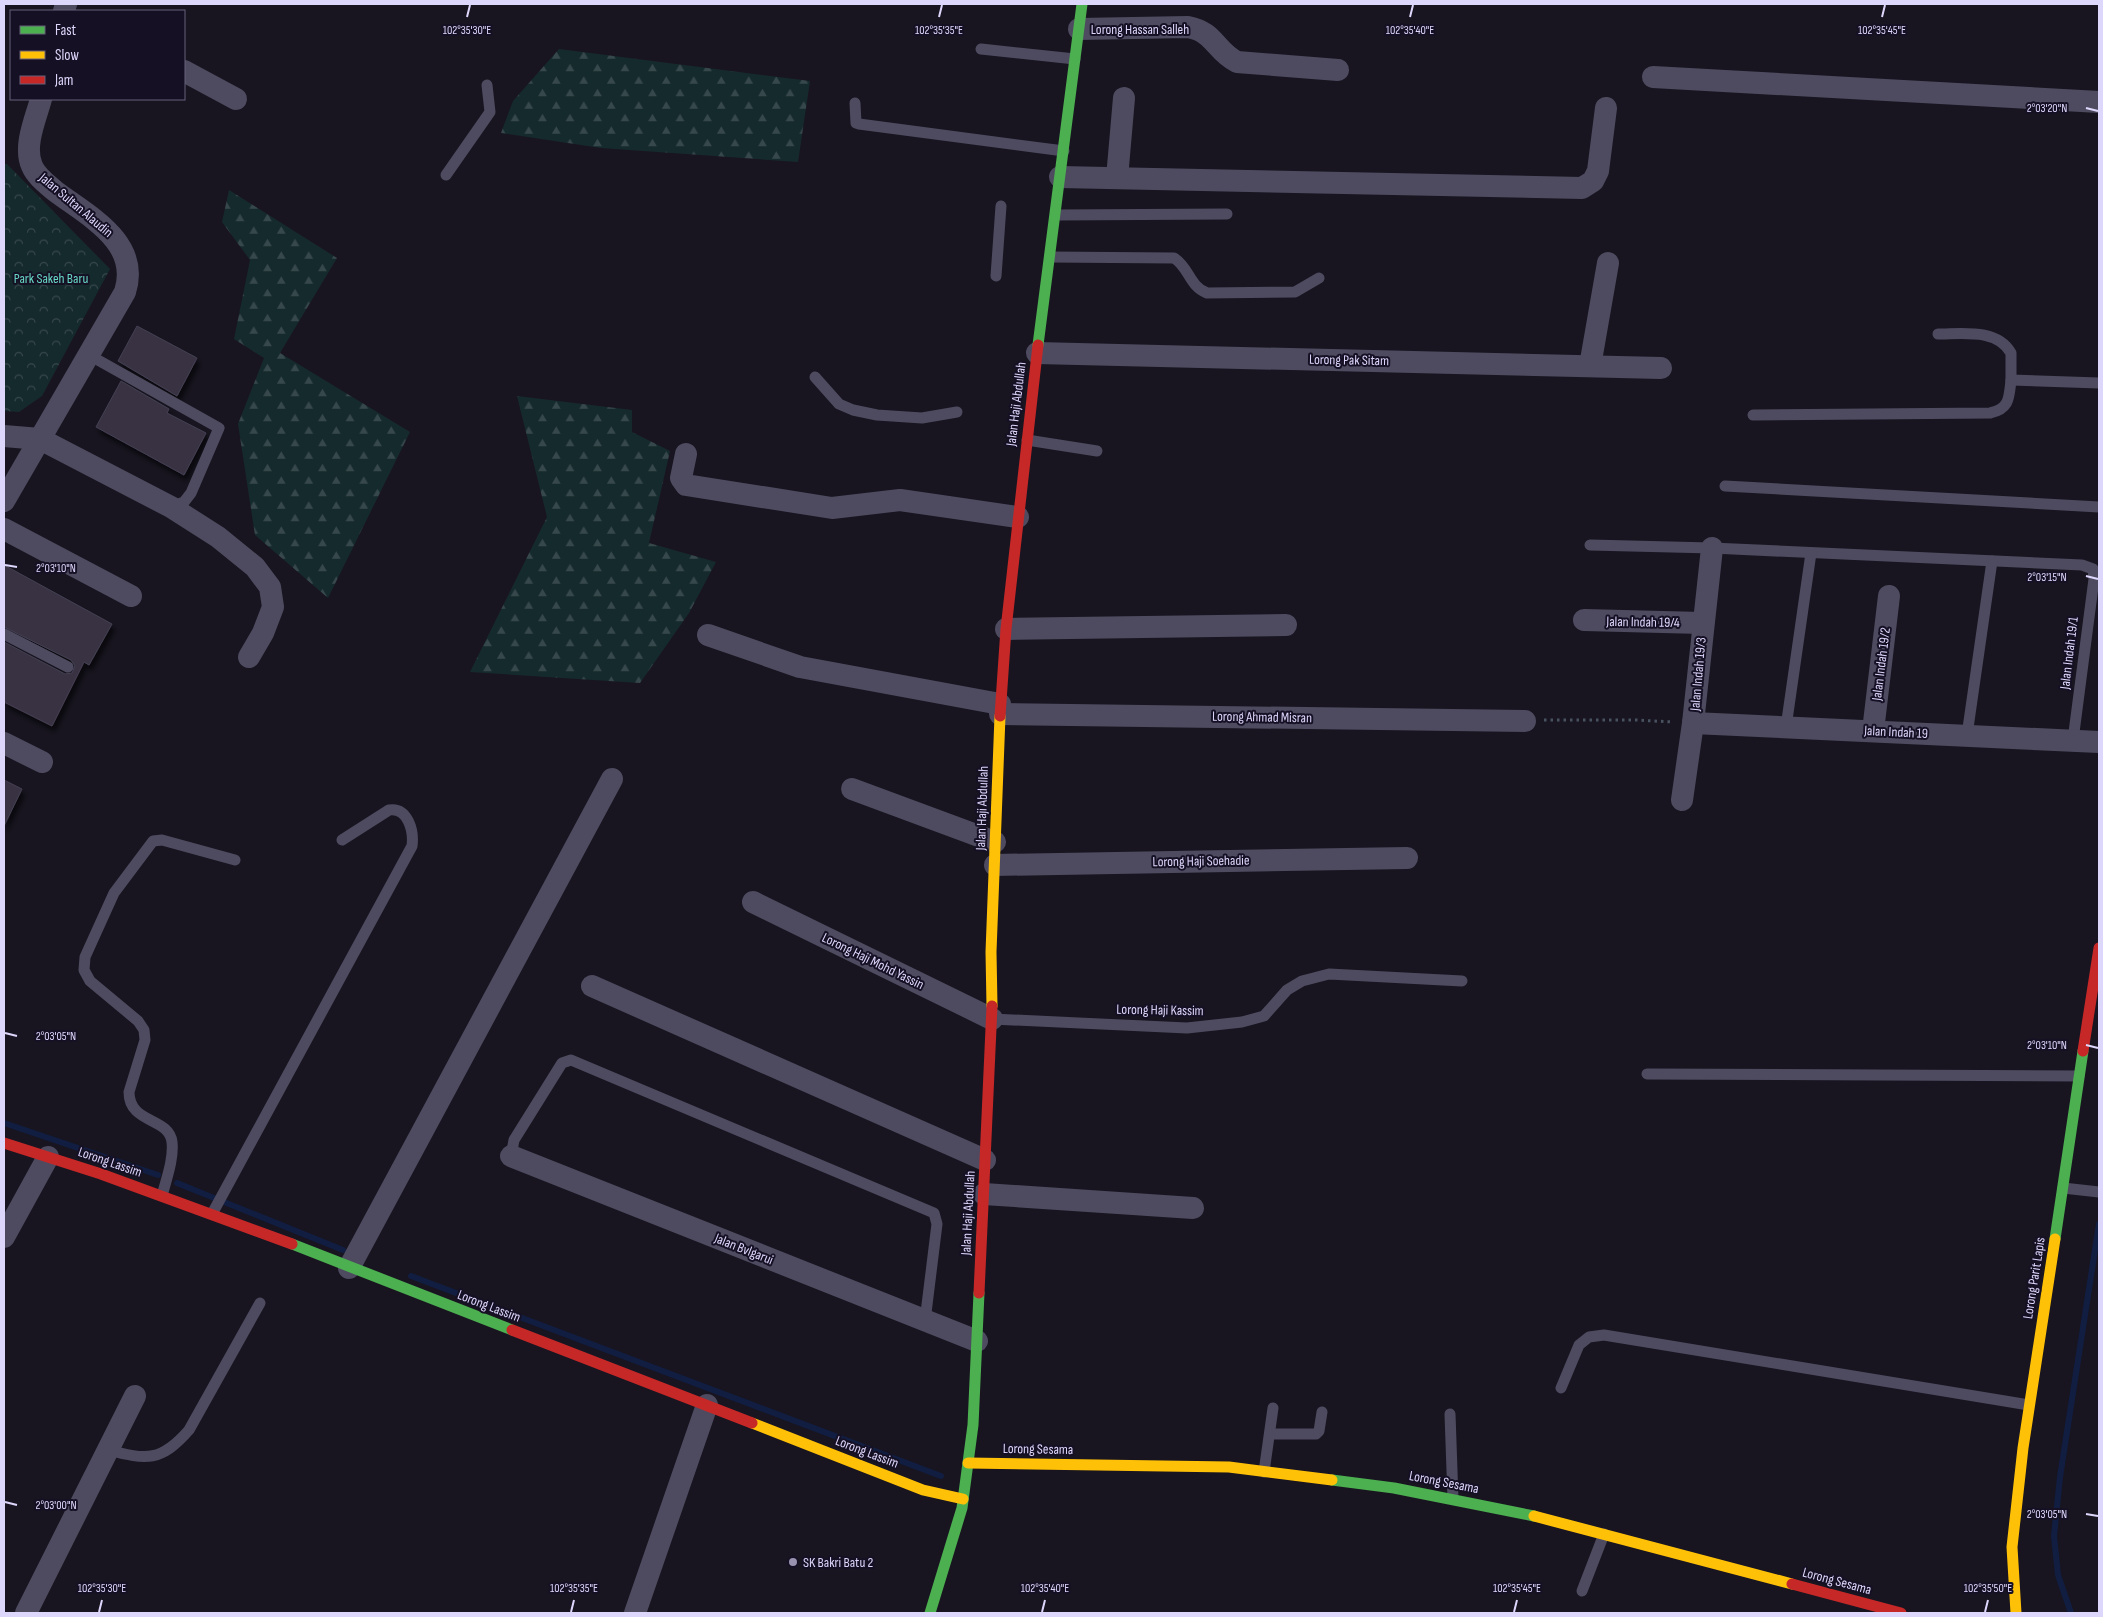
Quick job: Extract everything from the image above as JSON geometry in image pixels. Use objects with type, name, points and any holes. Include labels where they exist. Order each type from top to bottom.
[{"type":"street","name":"Jalan Haji Abdullah","points":[[930,1613],[963,1499],[973,1425],[992,1019],[991,952],[1000,709],[1006,629],[1027,440],[1082,4]]},
{"type":"street","name":"Lorong Hassan Salleh","points":[[1079,29],[1188,27],[1204,31],[1212,37],[1225,54],[1237,62],[1338,70]]},
{"type":"street","points":[[185,72],[236,99]]},
{"type":"street","points":[[1653,77],[2099,102]]},
{"type":"street","points":[[1117,178],[1124,98]]},
{"type":"street","name":"Jalan Sultan Alaudin","points":[[4,501],[125,292],[128,280],[128,265],[123,250],[112,235],[44,182],[32,166],[29,146],[41,100]]},
{"type":"street","points":[[1060,177],[1582,188],[1593,181],[1598,171],[1606,108]]},
{"type":"street","points":[[1590,366],[1608,263]]},
{"type":"street","name":"Lorong Pak Sitam","points":[[1038,353],[1661,368]]},
{"type":"street","points":[[4,436],[40,438],[171,507],[218,537],[255,567],[270,587],[273,607],[263,633],[248,657]]},
{"type":"street","points":[[686,454],[681,478],[686,485],[832,508],[900,500],[1018,517]]},
{"type":"street","points":[[4,529],[131,596]]},
{"type":"street","name":"Jalan Indah 19/3","points":[[1682,800],[1693,723],[1702,623],[1712,548]]},
{"type":"street","name":"Jalan Indah 19/2","points":[[1873,731],[1889,596]]},
{"type":"street","name":"Jalan Indah 19/4","points":[[1584,620],[1702,623]]},
{"type":"street","points":[[1006,629],[1286,625]]},
{"type":"street","name":"Lorong Ahmad Misran","points":[[708,635],[800,667],[1000,709],[1524,721]]},
{"type":"street","name":"Jalan Indah 19","points":[[1693,723],[2099,742]]},
{"type":"street","points":[[4,743],[42,762]]},
{"type":"street","points":[[349,1268],[612,779]]},
{"type":"street","points":[[852,789],[995,842]]},
{"type":"street","name":"Lorong Haji Soehadie","points":[[995,864],[1407,858]]},
{"type":"street","name":"Lorong Haji Mohd Yassin","points":[[753,902],[992,1019]]},
{"type":"street","name":"Lorong Parit Lapis","points":[[2016,1613],[2012,1547],[2029,1405],[2099,948]]},
{"type":"street","points":[[592,986],[986,1160]]},
{"type":"street","name":"Lorong Lassim","points":[[4,1143],[212,1214],[923,1490],[963,1499]]},
{"type":"street","name":"Jalan Bvlgarui","points":[[511,1156],[977,1341]]},
{"type":"street","points":[[4,1238],[48,1157]]},
{"type":"street","points":[[984,1194],[1193,1208]]},
{"type":"street","points":[[26,1613],[135,1396]]},
{"type":"street","points":[[635,1613],[707,1406]]},
{"type":"street","name":"Lorong Sesama","points":[[968,1463],[1229,1467],[1394,1488],[1518,1512],[1902,1613]]},
{"type":"lane","points":[[981,48],[1075,60]]},
{"type":"lane","points":[[446,175],[490,112],[487,85]]},
{"type":"lane","points":[[856,103],[856,122],[859,124],[1064,151]]},
{"type":"lane","points":[[996,276],[1001,206]]},
{"type":"lane","points":[[1056,215],[1227,214]]},
{"type":"lane","points":[[1050,257],[1174,258],[1182,262],[1198,290],[1207,293],[1294,292],[1319,278]]},
{"type":"lane","points":[[1753,415],[1990,413],[2004,408],[2009,403],[2011,353],[2002,342],[1982,334],[1938,334]]},
{"type":"lane","points":[[89,355],[219,428],[191,493],[184,502],[171,507]]},
{"type":"lane","points":[[815,377],[839,404],[854,410],[877,415],[922,418],[956,412]]},
{"type":"lane","points":[[2011,380],[2099,383]]},
{"type":"lane","points":[[1027,440],[1097,450]]},
{"type":"lane","points":[[1725,486],[2099,507]]},
{"type":"lane","points":[[1590,545],[1712,548],[1992,561],[1968,736]]},
{"type":"lane","points":[[1786,727],[1811,553]]},
{"type":"lane","name":"Jalan Indah 19/1","points":[[1992,561],[2082,565],[2093,569],[2094,579],[2073,740]]},
{"type":"lane","points":[[4,634],[68,666]]},
{"type":"lane","points":[[212,1214],[408,854],[413,840],[407,818],[401,811],[396,809],[389,810],[342,840]]},
{"type":"lane","points":[[162,1196],[172,1153],[170,1136],[167,1131],[137,1113],[129,1101],[129,1092],[144,1040],[144,1030],[138,1021],[90,981],[84,970],[85,957],[114,893],[153,840],[162,840],[235,860]]},
{"type":"lane","name":"Lorong Haji Kassim","points":[[992,1019],[1187,1028],[1242,1022],[1264,1016],[1287,990],[1302,981],[1329,974],[1462,981]]},
{"type":"lane","points":[[511,1156],[514,1140],[562,1063],[571,1060],[934,1213],[937,1224],[925,1321]]},
{"type":"lane","points":[[1647,1074],[2079,1076]]},
{"type":"lane","points":[[2063,1188],[2099,1192]]},
{"type":"lane","points":[[108,1450],[137,1458],[153,1456],[174,1448],[189,1430],[260,1303]]},
{"type":"lane","points":[[1561,1388],[1579,1345],[1589,1337],[1604,1335],[2029,1405]]},
{"type":"lane","points":[[1264,1472],[1272,1408]]},
{"type":"lane","points":[[1270,1434],[1316,1434],[1319,1431],[1322,1412]]},
{"type":"lane","points":[[1450,1414],[1453,1499]]},
{"type":"lane","points":[[1582,1591],[1604,1534]]},
{"type":"lane","points":[[1847,1613],[1853,1600]]},
{"type":"path","points":[[1524,721],[1636,720],[1693,723]]},
{"type":"green space","points":[[559,49],[810,81],[798,162],[601,148],[501,133],[513,101]]},
{"type":"green space","name":"Park Sakeh Baru","points":[[4,164],[7,164],[110,269],[42,396],[19,412],[4,411]]},
{"type":"green space","points":[[229,190],[337,258],[280,353],[410,432],[328,598],[255,535],[238,424],[264,358],[234,339],[250,260],[222,222]]},
{"type":"green space","points":[[517,396],[632,410],[632,432],[670,451],[649,543],[716,562],[689,613],[640,683],[470,672],[547,517]]},
{"type":"building","points":[[137,326],[197,358],[177,396],[118,361]]},
{"type":"building","points":[[121,381],[169,409],[167,413],[206,433],[184,475],[96,427]]},
{"type":"building","points":[[4,565],[112,624],[89,665],[84,662],[52,726],[4,702],[4,642],[65,674],[72,673],[75,666],[71,660],[4,627]]},
{"type":"building","points":[[4,780],[22,789],[4,826]]},
{"type":"waterway","points":[[4,1123],[158,1175]]},
{"type":"waterway","points":[[177,1183],[343,1250]]},
{"type":"waterway","points":[[2071,1613],[2058,1575],[2054,1536],[2060,1477],[2099,1224]]},
{"type":"waterway","points":[[411,1276],[941,1476]]},
{"type":"traffic: fast","points":[[1038,345],[1082,4]]},
{"type":"traffic: fast","points":[[2055,1239],[2083,1051]]},
{"type":"traffic: fast","points":[[292,1244],[512,1330]]},
{"type":"traffic: fast","points":[[930,1613],[962,1508],[973,1425],[979,1293]]},
{"type":"traffic: fast","points":[[1332,1480],[1394,1488],[1534,1516]]},
{"type":"traffic: slow","points":[[992,1006],[991,952],[1000,716]]},
{"type":"traffic: slow","points":[[2016,1613],[2012,1547],[2023,1448],[2055,1239]]},
{"type":"traffic: slow","points":[[752,1423],[923,1490],[963,1499]]},
{"type":"traffic: slow","points":[[968,1463],[1229,1467],[1332,1480]]},
{"type":"traffic: slow","points":[[1534,1516],[1792,1584]]},
{"type":"traffic: jam","points":[[1000,716],[1006,629],[1038,345]]},
{"type":"traffic: jam","points":[[2083,1051],[2099,948]]},
{"type":"traffic: jam","points":[[979,1293],[992,1006]]},
{"type":"traffic: jam","points":[[4,1143],[101,1174],[292,1244]]},
{"type":"traffic: jam","points":[[512,1330],[752,1423]]},
{"type":"traffic: jam","points":[[1792,1584],[1901,1613]]},
{"type":"place","name":"SK Bakri Batu 2","points":[[793,1562]]}]
